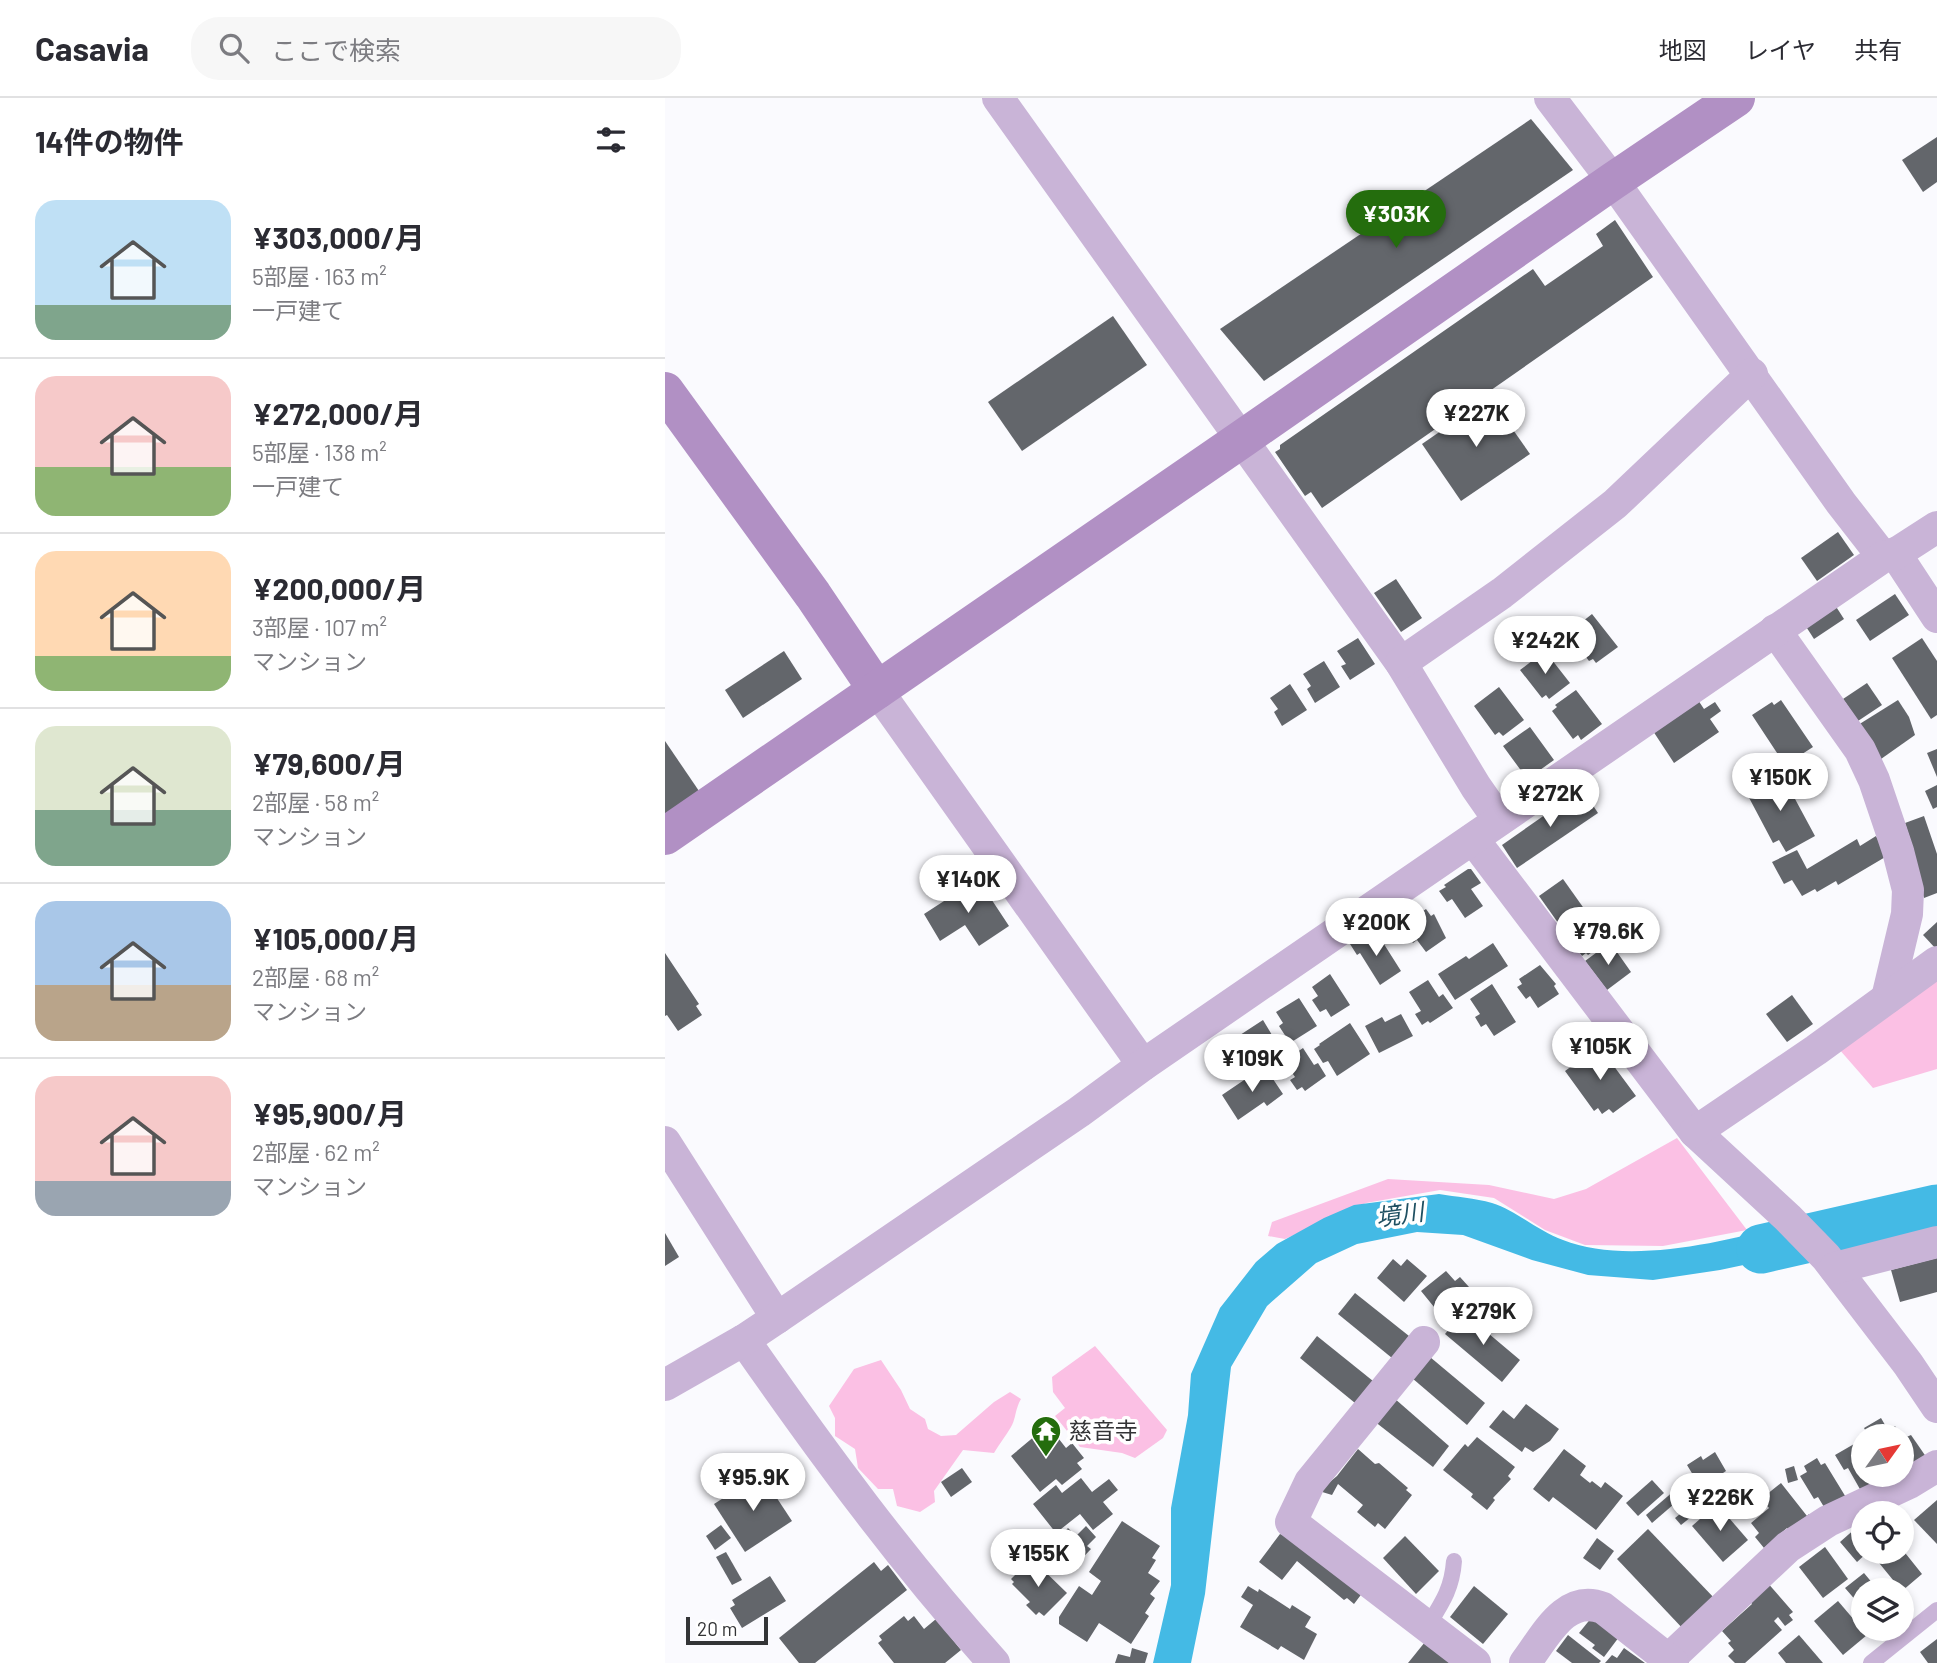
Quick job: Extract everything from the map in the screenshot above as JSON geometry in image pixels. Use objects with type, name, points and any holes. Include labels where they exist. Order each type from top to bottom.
[{"type":"street","points":[[998,98],[1401,663],[1469,776],[1499,820]]},
{"type":"street","points":[[1551,98],[1752,374],[1841,503],[1889,555],[1937,617]]},
{"type":"street","points":[[665,836],[1736,98]]},
{"type":"street","points":[[1401,663],[1502,593],[1615,503],[1752,374]]},
{"type":"street","points":[[665,391],[813,594],[877,690],[1143,1065]]},
{"type":"street","points":[[665,1385],[777,1318],[1775,629],[1937,527]]},
{"type":"street","points":[[1775,629],[1860,750],[1874,780],[1899,850],[1908,890],[1907,915],[1887,998]]},
{"type":"street","points":[[1473,839],[1695,1132],[1788,1218],[1830,1263],[1908,1364],[1937,1407]]},
{"type":"street","points":[[1695,1132],[1937,962]]},
{"type":"street","points":[[665,1142],[673,1174],[777,1318]]},
{"type":"street","points":[[1830,1263],[1937,1242]]},
{"type":"street","points":[[744,1340],[796,1414],[909,1563],[994,1663]]},
{"type":"street","points":[[1424,1342],[1310,1482],[1291,1522],[1475,1663]]},
{"type":"street","points":[[1525,1663],[1559,1617],[1569,1609],[1584,1604],[1603,1608],[1671,1661],[1788,1547],[1828,1521],[1909,1483],[1937,1466]]},
{"type":"lane","points":[[1427,1627],[1453,1580],[1454,1561]]},
{"type":"lane","points":[[1871,1663],[1937,1610]]},
{"type":"shaded area","points":[[1937,971],[1937,1069],[1873,1088],[1832,1041]]},
{"type":"shaded area","points":[[1677,1138],[1747,1230],[1663,1246],[1585,1245],[1545,1230],[1494,1198],[1440,1190],[1366,1203],[1285,1239],[1268,1236],[1272,1222],[1388,1179],[1489,1185],[1554,1199],[1586,1189]]},
{"type":"shaded area","points":[[1095,1346],[1167,1430],[1163,1438],[1135,1458],[1122,1453],[1080,1447],[1055,1416],[1065,1408],[1053,1392],[1052,1377]]},
{"type":"shaded area","points":[[881,1360],[910,1409],[925,1419],[928,1429],[941,1436],[956,1435],[994,1402],[1010,1392],[1021,1399],[1013,1424],[994,1453],[963,1450],[934,1491],[935,1502],[920,1512],[897,1506],[893,1489],[878,1489],[858,1468],[855,1449],[835,1436],[835,1418],[829,1406],[854,1369]]},
{"type":"water","points":[[1439,1194],[1492,1203],[1554,1236],[1588,1247],[1616,1251],[1675,1248],[1735,1238],[1788,1223],[1814,1250],[1720,1270],[1653,1280],[1588,1275],[1532,1260],[1463,1235],[1417,1232],[1357,1244],[1316,1263],[1267,1306],[1231,1367],[1205,1594],[1191,1663],[1153,1663],[1171,1585],[1171,1508],[1188,1415],[1191,1374],[1220,1308],[1256,1262],[1277,1244],[1324,1218],[1354,1205]]},
{"type":"building","points":[[1531,119],[1573,170],[1264,381],[1220,329]]},
{"type":"building","points":[[1937,137],[1937,182],[1923,192],[1902,160]]},
{"type":"building","points":[[1615,220],[1653,277],[1322,508],[1311,492],[1305,496],[1275,452],[1280,449],[1280,445],[1533,269],[1545,286],[1603,246],[1596,234]]},
{"type":"building","points":[[1113,316],[1147,365],[1022,451],[988,402]]},
{"type":"building","points":[[1490,397],[1530,454],[1461,501],[1422,444]]},
{"type":"building","points":[[1838,532],[1854,555],[1817,581],[1801,558]]},
{"type":"building","points":[[1396,579],[1422,618],[1401,632],[1374,593]]},
{"type":"building","points":[[1895,594],[1909,615],[1870,641],[1856,620]]},
{"type":"building","points":[[1835,605],[1844,619],[1814,639],[1805,625]]},
{"type":"building","points":[[1592,614],[1618,647],[1596,663],[1593,659],[1589,661],[1568,633]]},
{"type":"building","points":[[1358,638],[1375,664],[1350,680],[1341,666],[1346,664],[1337,651]]},
{"type":"building","points":[[1922,638],[1937,661],[1937,715],[1931,719],[1892,658]]},
{"type":"building","points":[[784,651],[802,679],[743,718],[725,690]]},
{"type":"building","points":[[1545,651],[1570,683],[1549,699],[1546,695],[1542,698],[1520,670]]},
{"type":"building","points":[[1324,661],[1340,687],[1315,703],[1307,689],[1311,686],[1303,674]]},
{"type":"building","points":[[1867,683],[1882,705],[1858,721],[1843,699]]},
{"type":"building","points":[[1290,684],[1307,710],[1282,726],[1274,712],[1278,709],[1270,698]]},
{"type":"building","points":[[1499,687],[1524,720],[1503,736],[1499,732],[1495,735],[1474,706]]},
{"type":"building","points":[[1576,690],[1602,724],[1581,740],[1578,735],[1573,739],[1552,711],[1557,707],[1555,705]]},
{"type":"building","points":[[1698,700],[1704,709],[1715,702],[1721,711],[1710,719],[1719,732],[1674,763],[1653,731]]},
{"type":"building","points":[[1781,700],[1813,747],[1785,765],[1752,715],[1772,702],[1774,705]]},
{"type":"building","points":[[1898,700],[1909,717],[1915,735],[1881,759],[1858,725]]},
{"type":"building","points":[[1530,727],[1554,760],[1533,775],[1531,771],[1525,776],[1503,746]]},
{"type":"building","points":[[665,741],[699,791],[665,814]]},
{"type":"building","points":[[1937,749],[1937,777],[1927,753]]},
{"type":"building","points":[[1781,773],[1815,836],[1786,852],[1779,840],[1773,843],[1746,792]]},
{"type":"building","points":[[1937,785],[1937,807],[1933,809],[1925,791]]},
{"type":"building","points":[[1582,789],[1598,813],[1517,868],[1502,845]]},
{"type":"building","points":[[1924,816],[1937,854],[1937,893],[1924,898],[1908,853],[1914,851],[1905,823]]},
{"type":"building","points":[[1876,836],[1887,856],[1838,885],[1836,881],[1817,892],[1815,889],[1802,896],[1792,880],[1784,884],[1772,862],[1797,850],[1807,869],[1857,839],[1860,846]]},
{"type":"building","points":[[1471,869],[1481,883],[1471,889],[1483,906],[1465,918],[1452,899],[1447,902],[1439,891]]},
{"type":"building","points":[[978,879],[1009,926],[979,946],[965,925],[940,941],[924,914]]},
{"type":"building","points":[[1563,879],[1590,917],[1566,934],[1539,896]]},
{"type":"building","points":[[1426,909],[1431,916],[1434,914],[1446,938],[1426,952],[1417,940],[1413,943],[1405,933],[1410,930],[1405,923]]},
{"type":"building","points":[[1592,919],[1608,941],[1588,955],[1586,953],[1582,956],[1570,939]]},
{"type":"building","points":[[1937,922],[1937,950],[1923,935]]},
{"type":"building","points":[[1369,932],[1377,944],[1382,941],[1401,971],[1380,985],[1360,953],[1357,955],[1350,944]]},
{"type":"building","points":[[1493,943],[1508,966],[1455,1000],[1438,974],[1466,956],[1469,959]]},
{"type":"building","points":[[1612,945],[1631,972],[1607,990],[1585,961],[1604,947],[1605,950]]},
{"type":"building","points":[[665,953],[699,1004],[696,1006],[702,1015],[678,1031],[667,1015],[665,1016]]},
{"type":"building","points":[[1540,965],[1556,984],[1554,986],[1559,994],[1538,1008],[1530,996],[1526,999],[1517,987],[1522,984],[1519,979]]},
{"type":"building","points":[[1330,974],[1350,1005],[1331,1017],[1326,1009],[1320,1012],[1312,1000],[1318,996],[1312,987]]},
{"type":"building","points":[[1428,980],[1439,997],[1443,994],[1453,1008],[1422,1025],[1415,1014],[1421,1011],[1409,992]]},
{"type":"building","points":[[1492,984],[1516,1022],[1494,1036],[1486,1024],[1481,1027],[1475,1017],[1480,1014],[1470,999]]},
{"type":"building","points":[[1792,995],[1813,1024],[1787,1042],[1766,1014]]},
{"type":"building","points":[[1299,998],[1317,1026],[1290,1043],[1279,1026],[1283,1023],[1276,1012]]},
{"type":"building","points":[[1401,1014],[1413,1036],[1379,1053],[1365,1026],[1382,1017],[1385,1022]]},
{"type":"building","points":[[1263,1020],[1281,1050],[1254,1067],[1242,1048],[1247,1045],[1240,1035]]},
{"type":"building","points":[[1350,1023],[1370,1054],[1337,1076],[1328,1061],[1323,1063],[1314,1049]]},
{"type":"building","points":[[1599,1046],[1636,1096],[1613,1113],[1609,1109],[1602,1114],[1598,1108],[1594,1111],[1565,1071]]},
{"type":"building","points":[[1303,1048],[1314,1065],[1318,1063],[1326,1076],[1305,1091],[1302,1087],[1297,1090],[1290,1080],[1295,1077],[1284,1061]]},
{"type":"building","points":[[1267,1070],[1283,1094],[1267,1106],[1264,1102],[1238,1120],[1222,1095],[1253,1074],[1255,1078]]},
{"type":"building","points":[[665,1233],[679,1257],[665,1266]]},
{"type":"building","points":[[1937,1258],[1937,1292],[1900,1302],[1891,1270]]},
{"type":"building","points":[[1393,1259],[1401,1266],[1407,1259],[1427,1276],[1404,1302],[1377,1278]]},
{"type":"building","points":[[1446,1271],[1455,1281],[1460,1277],[1469,1287],[1458,1296],[1463,1301],[1443,1318],[1421,1291]]},
{"type":"building","points":[[1355,1293],[1409,1336],[1392,1358],[1338,1314]]},
{"type":"building","points":[[1463,1312],[1520,1360],[1502,1382],[1445,1334]]},
{"type":"building","points":[[1317,1336],[1373,1381],[1355,1403],[1300,1358]]},
{"type":"building","points":[[1430,1357],[1485,1403],[1467,1425],[1412,1378]]},
{"type":"building","points":[[1394,1398],[1449,1446],[1433,1467],[1374,1421]]},
{"type":"building","points":[[1526,1404],[1559,1429],[1550,1441],[1533,1452],[1525,1447],[1522,1452],[1489,1427],[1503,1410],[1514,1419]]},
{"type":"building","points":[[1881,1418],[1884,1424],[1871,1424]]},
{"type":"building","points":[[1048,1425],[1066,1448],[1072,1443],[1084,1458],[1077,1463],[1082,1469],[1062,1485],[1056,1479],[1040,1492],[1011,1456]]},
{"type":"building","points":[[1477,1437],[1515,1467],[1508,1476],[1511,1479],[1493,1498],[1495,1500],[1487,1510],[1471,1497],[1473,1494],[1443,1470],[1465,1444],[1468,1447]]},
{"type":"building","points":[[1915,1441],[1929,1461],[1915,1468]]},
{"type":"building","points":[[1851,1446],[1851,1473],[1848,1468],[1844,1470],[1835,1455]]},
{"type":"building","points":[[1358,1449],[1375,1464],[1379,1463],[1408,1488],[1406,1490],[1412,1495],[1385,1529],[1378,1523],[1375,1527],[1357,1512],[1363,1505],[1338,1484],[1332,1495],[1319,1491],[1337,1476]]},
{"type":"building","points":[[1564,1449],[1586,1466],[1580,1475],[1590,1483],[1592,1481],[1601,1488],[1605,1482],[1623,1496],[1596,1530],[1553,1497],[1549,1502],[1533,1489]]},
{"type":"building","points":[[1715,1452],[1726,1471],[1720,1475],[1727,1486],[1707,1498],[1687,1465],[1701,1456],[1703,1460]]},
{"type":"building","points":[[1817,1458],[1821,1465],[1825,1463],[1847,1499],[1827,1512],[1818,1497],[1814,1499],[1800,1476],[1807,1472],[1804,1466]]},
{"type":"building","points":[[1794,1466],[1798,1480],[1788,1483],[1785,1469]]},
{"type":"building","points":[[962,1468],[972,1482],[951,1497],[941,1482]]},
{"type":"building","points":[[761,1474],[792,1521],[745,1552],[714,1504]]},
{"type":"building","points":[[1081,1478],[1092,1492],[1109,1479],[1118,1490],[1103,1502],[1113,1514],[1093,1530],[1080,1514],[1056,1533],[1033,1504],[1056,1485],[1062,1493]]},
{"type":"building","points":[[1652,1480],[1664,1493],[1638,1516],[1626,1503]]},
{"type":"building","points":[[1781,1483],[1807,1516],[1809,1514],[1815,1521],[1790,1532],[1787,1528],[1764,1548],[1755,1537],[1759,1533],[1751,1523],[1769,1508],[1761,1499]]},
{"type":"building","points":[[1675,1490],[1681,1498],[1652,1523],[1646,1515]]},
{"type":"building","points":[[1937,1500],[1937,1544],[1914,1520]]},
{"type":"building","points":[[1717,1504],[1748,1540],[1723,1562],[1692,1526]]},
{"type":"building","points":[[1690,1506],[1696,1513],[1681,1525],[1675,1518]]},
{"type":"building","points":[[1122,1521],[1160,1546],[1152,1558],[1156,1560],[1148,1573],[1160,1581],[1150,1594],[1155,1598],[1145,1613],[1149,1616],[1131,1644],[1099,1623],[1087,1642],[1059,1624],[1059,1617],[1079,1586],[1092,1595],[1101,1581],[1089,1572]]},
{"type":"building","points":[[721,1525],[731,1538],[715,1550],[706,1536]]},
{"type":"building","points":[[1086,1526],[1096,1537],[1087,1546],[1091,1549],[1067,1574],[1045,1552],[1068,1528],[1076,1536]]},
{"type":"building","points":[[1648,1529],[1717,1601],[1686,1632],[1617,1559]]},
{"type":"building","points":[[1851,1532],[1851,1555],[1840,1542]]},
{"type":"building","points":[[1280,1534],[1295,1539],[1363,1592],[1354,1604],[1347,1598],[1344,1600],[1297,1561],[1282,1580],[1259,1562]]},
{"type":"building","points":[[1405,1536],[1439,1571],[1416,1594],[1383,1558]]},
{"type":"building","points":[[1597,1538],[1614,1551],[1600,1570],[1583,1558]]},
{"type":"building","points":[[1825,1547],[1848,1579],[1823,1598],[1799,1567]]},
{"type":"building","points":[[726,1552],[742,1580],[732,1585],[716,1557]]},
{"type":"building","points":[[1034,1561],[1067,1593],[1044,1616],[1039,1612],[1036,1615],[1026,1605],[1030,1602],[1012,1584],[1014,1582],[1011,1579],[1023,1567],[1026,1570]]},
{"type":"building","points":[[874,1562],[881,1571],[888,1565],[907,1590],[815,1663],[799,1663],[779,1638]]},
{"type":"building","points":[[1880,1564],[1914,1564],[1922,1574],[1914,1581],[1914,1578],[1891,1578]]},
{"type":"building","points":[[770,1576],[786,1601],[742,1628],[730,1608],[735,1605],[732,1600]]},
{"type":"building","points":[[1766,1581],[1793,1612],[1789,1615],[1793,1620],[1785,1626],[1778,1617],[1774,1621],[1782,1630],[1745,1663],[1735,1663],[1728,1656],[1734,1650],[1728,1643],[1731,1641],[1722,1631],[1752,1604],[1748,1598]]},
{"type":"building","points":[[1851,1583],[1851,1595],[1845,1588]]},
{"type":"building","points":[[1248,1586],[1258,1592],[1259,1589],[1290,1609],[1292,1605],[1311,1617],[1305,1627],[1317,1634],[1304,1660],[1281,1646],[1278,1650],[1240,1627],[1253,1605],[1241,1597]]},
{"type":"building","points":[[1474,1586],[1508,1614],[1483,1644],[1450,1617]]},
{"type":"building","points":[[1838,1601],[1851,1616],[1851,1641],[1860,1641],[1843,1655],[1814,1621]]},
{"type":"building","points":[[904,1616],[908,1621],[914,1616],[924,1629],[936,1619],[961,1650],[945,1663],[894,1663],[878,1643],[882,1640],[879,1636]]},
{"type":"building","points":[[1592,1617],[1619,1637],[1604,1657],[1592,1648],[1595,1645],[1579,1633]]},
{"type":"building","points":[[1568,1635],[1601,1661],[1572,1663],[1556,1651]]},
{"type":"building","points":[[1799,1635],[1823,1663],[1786,1663],[1778,1653]]},
{"type":"building","points":[[1937,1639],[1937,1663],[1928,1663],[1920,1652]]},
{"type":"building","points":[[1425,1642],[1451,1663],[1408,1663]]},
{"type":"building","points":[[1132,1648],[1148,1653],[1145,1663],[1115,1663],[1118,1654],[1130,1657]]},
{"type":"building","points":[[1624,1648],[1645,1663],[1605,1663],[1612,1655],[1617,1658]]},
{"type":"waterway","name":"境川","points":[[1761,1249],[1937,1209]]},
{"type":"place","name":"慈音寺","points":[[1046,1458]]}]
